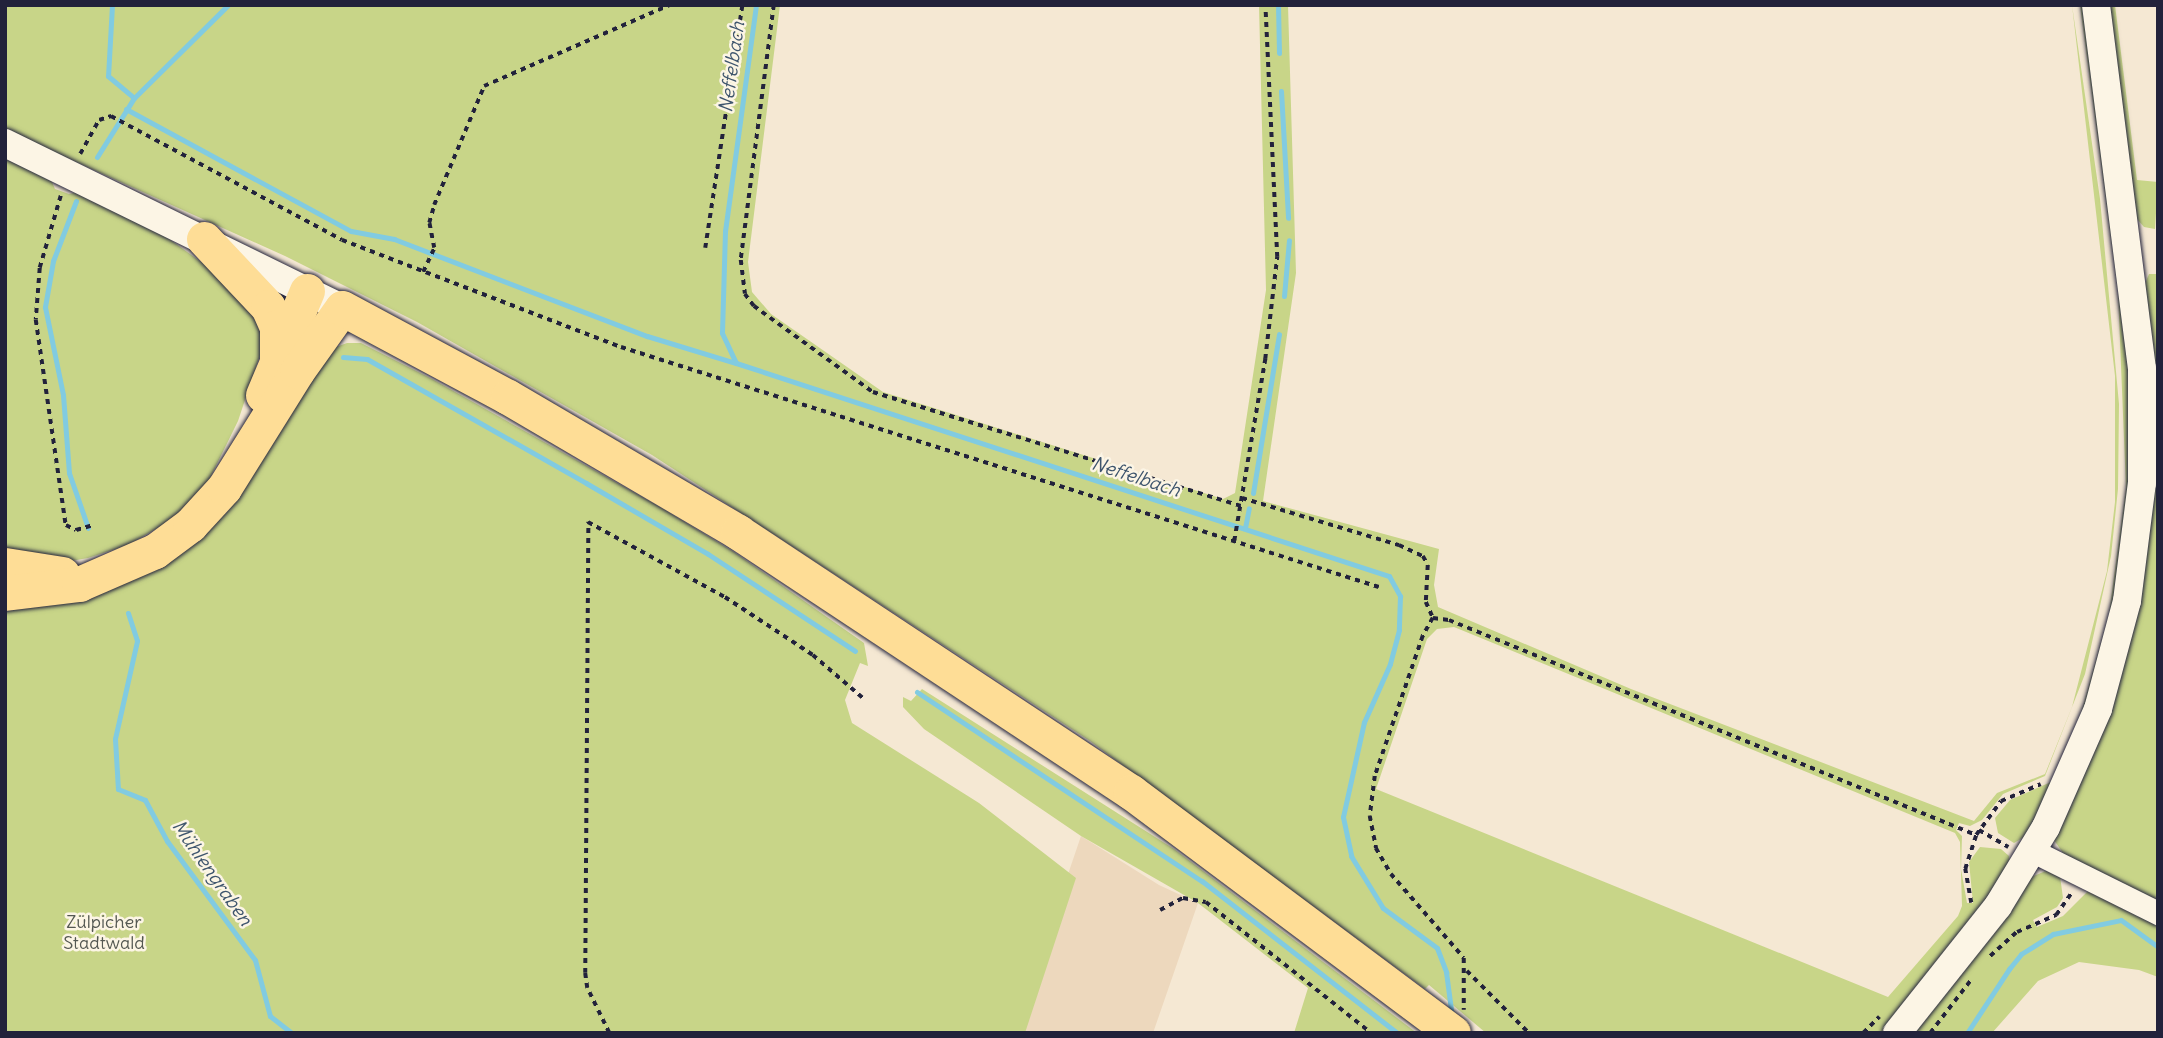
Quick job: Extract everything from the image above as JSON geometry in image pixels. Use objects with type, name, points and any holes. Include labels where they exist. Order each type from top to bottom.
[{"type":"main road","points":[[204,239],[268,307],[277,327],[277,358]]},
{"type":"main road","points":[[232,476],[277,358],[307,291]]},
{"type":"main road","points":[[7,587],[68,587],[125,566],[190,525],[232,476],[342,308],[508,397],[738,532],[1131,792],[1449,1022]]},
{"type":"street","points":[[1897,1033],[1958,961],[2031,855],[2073,772],[2109,676],[2134,561],[2141,495],[2138,320],[2096,5]]},
{"type":"street","points":[[5,143],[342,308]]},
{"type":"street","points":[[2031,855],[2080,874],[2158,913]]},
{"type":"path","points":[[423,272],[434,248],[429,223],[434,205],[484,86],[669,5]]},
{"type":"path","points":[[705,248],[743,5]]},
{"type":"path","points":[[774,5],[741,260],[745,294],[754,306],[873,392],[1241,506]]},
{"type":"path","points":[[1234,541],[1277,257],[1265,5]]},
{"type":"path","points":[[70,173],[99,120],[111,116],[342,240],[621,347],[1378,587]]},
{"type":"path","points":[[56,211],[40,268],[35,308],[66,525],[83,529],[93,525]]},
{"type":"path","points":[[1242,498],[1399,544],[1423,556],[1428,565],[1426,602],[1433,618]]},
{"type":"path","points":[[609,1033],[587,988],[585,972],[588,522],[725,597],[813,655],[863,698]]},
{"type":"path","points":[[1433,618],[1449,620],[2031,855]]},
{"type":"path","points":[[1433,618],[1423,636],[1375,776],[1370,816],[1376,848],[1391,874],[1453,940],[1466,971],[1529,1033]]},
{"type":"path","points":[[1971,903],[1965,869],[1978,832],[2001,801],[2047,780]]},
{"type":"path","points":[[1984,964],[2007,939],[2061,910],[2080,874]]},
{"type":"path","points":[[1160,910],[1183,898],[1206,902],[1371,1033]]},
{"type":"path","points":[[1449,1022],[1466,971]]},
{"type":"path","points":[[1930,1033],[1977,972]]},
{"type":"shaded area","points":[[1081,836],[1159,885],[1198,903],[1153,1033],[1014,1033]]},
{"type":"green space","points":[[5,5],[780,5],[748,262],[752,292],[771,314],[883,392],[1223,499],[1235,493],[1266,290],[1259,5],[1288,5],[1296,273],[1263,501],[1439,549],[1434,585],[1438,607],[1631,689],[1974,821],[1997,793],[2045,774],[2072,707],[2107,571],[2115,502],[2115,376],[2072,5],[2100,199],[2119,404],[2118,489],[2111,556],[2085,674],[2045,776],[2003,794],[1982,820],[1970,826],[1959,823],[1956,830],[1962,836],[1961,869],[1967,903],[1973,903],[1969,862],[1980,847],[2001,849],[2009,856],[2010,870],[1888,1033],[1486,1033],[1429,985],[1425,989],[1090,741],[652,455],[417,322],[285,256],[5,130]],"holes":[[[1454,627],[1955,833],[1960,842],[1962,906],[1958,916],[1888,997],[1376,789],[1427,639],[1437,629]]]},
{"type":"green space","points":[[2080,5],[2088,5],[2125,269],[2135,418],[2131,523],[2107,651],[2082,727],[2033,832],[2014,843],[1998,833],[1995,818],[2010,800],[2051,782],[2059,769],[2081,713],[2109,614],[2126,488],[2118,292]]},
{"type":"green space","points":[[2107,5],[2115,5],[2137,180],[2158,182],[2155,229],[2144,227],[2137,219]]},
{"type":"green space","points":[[5,154],[49,175],[55,189],[69,194],[78,192],[158,231],[247,295],[264,343],[238,421],[209,480],[173,519],[128,545],[88,558],[71,561],[5,550]]},
{"type":"green space","points":[[2149,274],[2158,274],[2158,902],[2067,859],[2054,840],[2118,681],[2144,286]]},
{"type":"green space","name":"Zülpicher Stadtwald","points":[[347,343],[361,343],[432,379],[660,507],[734,552],[864,643],[868,666],[860,663],[845,700],[852,723],[979,803],[1076,878],[1025,1033],[5,1033],[5,612],[193,544],[228,511],[275,432],[336,347]]},
{"type":"green space","points":[[922,689],[1174,849],[1417,1033],[1294,1033],[1308,988],[1198,903],[1081,836],[924,729],[903,707],[903,697],[911,701]]},
{"type":"green space","points":[[2048,870],[2060,876],[2063,898],[2057,907],[2033,920],[2037,927],[2063,916],[2089,890],[2158,922],[2158,977],[2139,970],[2079,962],[2038,981],[1992,1033],[1907,1033],[2029,878]]},
{"type":"waterway","points":[[112,5],[108,76],[134,98]]},
{"type":"waterway","name":"Mühlengraben","points":[[97,157],[134,98],[228,5]]},
{"type":"waterway","name":"Neffelbach","points":[[756,5],[725,231],[722,333],[736,363],[1389,576],[1400,596],[1399,630],[1390,664],[1364,722],[1343,817],[1351,856],[1383,908],[1437,948],[1446,972],[1452,1017]]},
{"type":"waterway","points":[[1278,5],[1279,53]]},
{"type":"waterway","points":[[1281,91],[1288,218]]},
{"type":"waterway","points":[[126,109],[351,231],[394,239],[647,336],[736,363]]},
{"type":"waterway","name":"Mühlengraben","points":[[76,201],[53,261],[45,307],[63,395],[69,473],[88,528]]},
{"type":"waterway","points":[[1284,296],[1289,240]]},
{"type":"waterway","points":[[1253,493],[1279,334]]},
{"type":"waterway","points":[[343,357],[367,359],[586,483],[708,554],[855,651]]},
{"type":"waterway","points":[[1245,528],[1249,508]]},
{"type":"waterway","name":"Mühlengraben","points":[[128,613],[137,641],[115,739],[118,789],[145,800],[167,841],[255,960],[270,1016],[292,1033]]},
{"type":"waterway","points":[[917,692],[1202,881],[1397,1033]]},
{"type":"waterway","points":[[1967,1033],[2021,954],[2053,934],[2121,920],[2158,947]]}]
